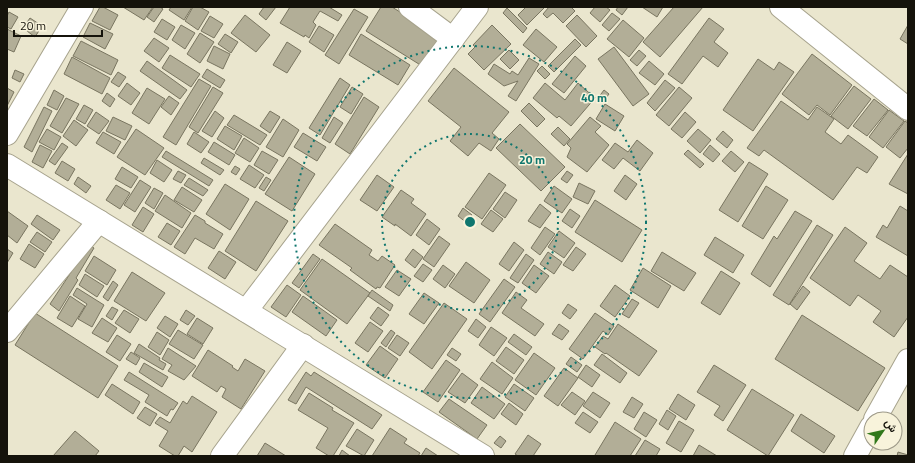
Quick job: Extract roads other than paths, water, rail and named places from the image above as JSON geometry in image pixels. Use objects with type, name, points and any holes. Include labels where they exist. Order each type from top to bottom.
[{"type":"street","points":[[7,134],[82,7]]},
{"type":"street","points":[[410,7],[453,39]]},
{"type":"street","points":[[246,311],[477,7]]},
{"type":"street","points":[[781,7],[908,109]]},
{"type":"street","points":[[7,165],[483,456]]},
{"type":"street","points":[[7,331],[99,221]]},
{"type":"street","points":[[222,456],[303,346]]},
{"type":"street","points":[[879,411],[908,360]]},
{"type":"street","points":[[855,456],[863,442]]}]
